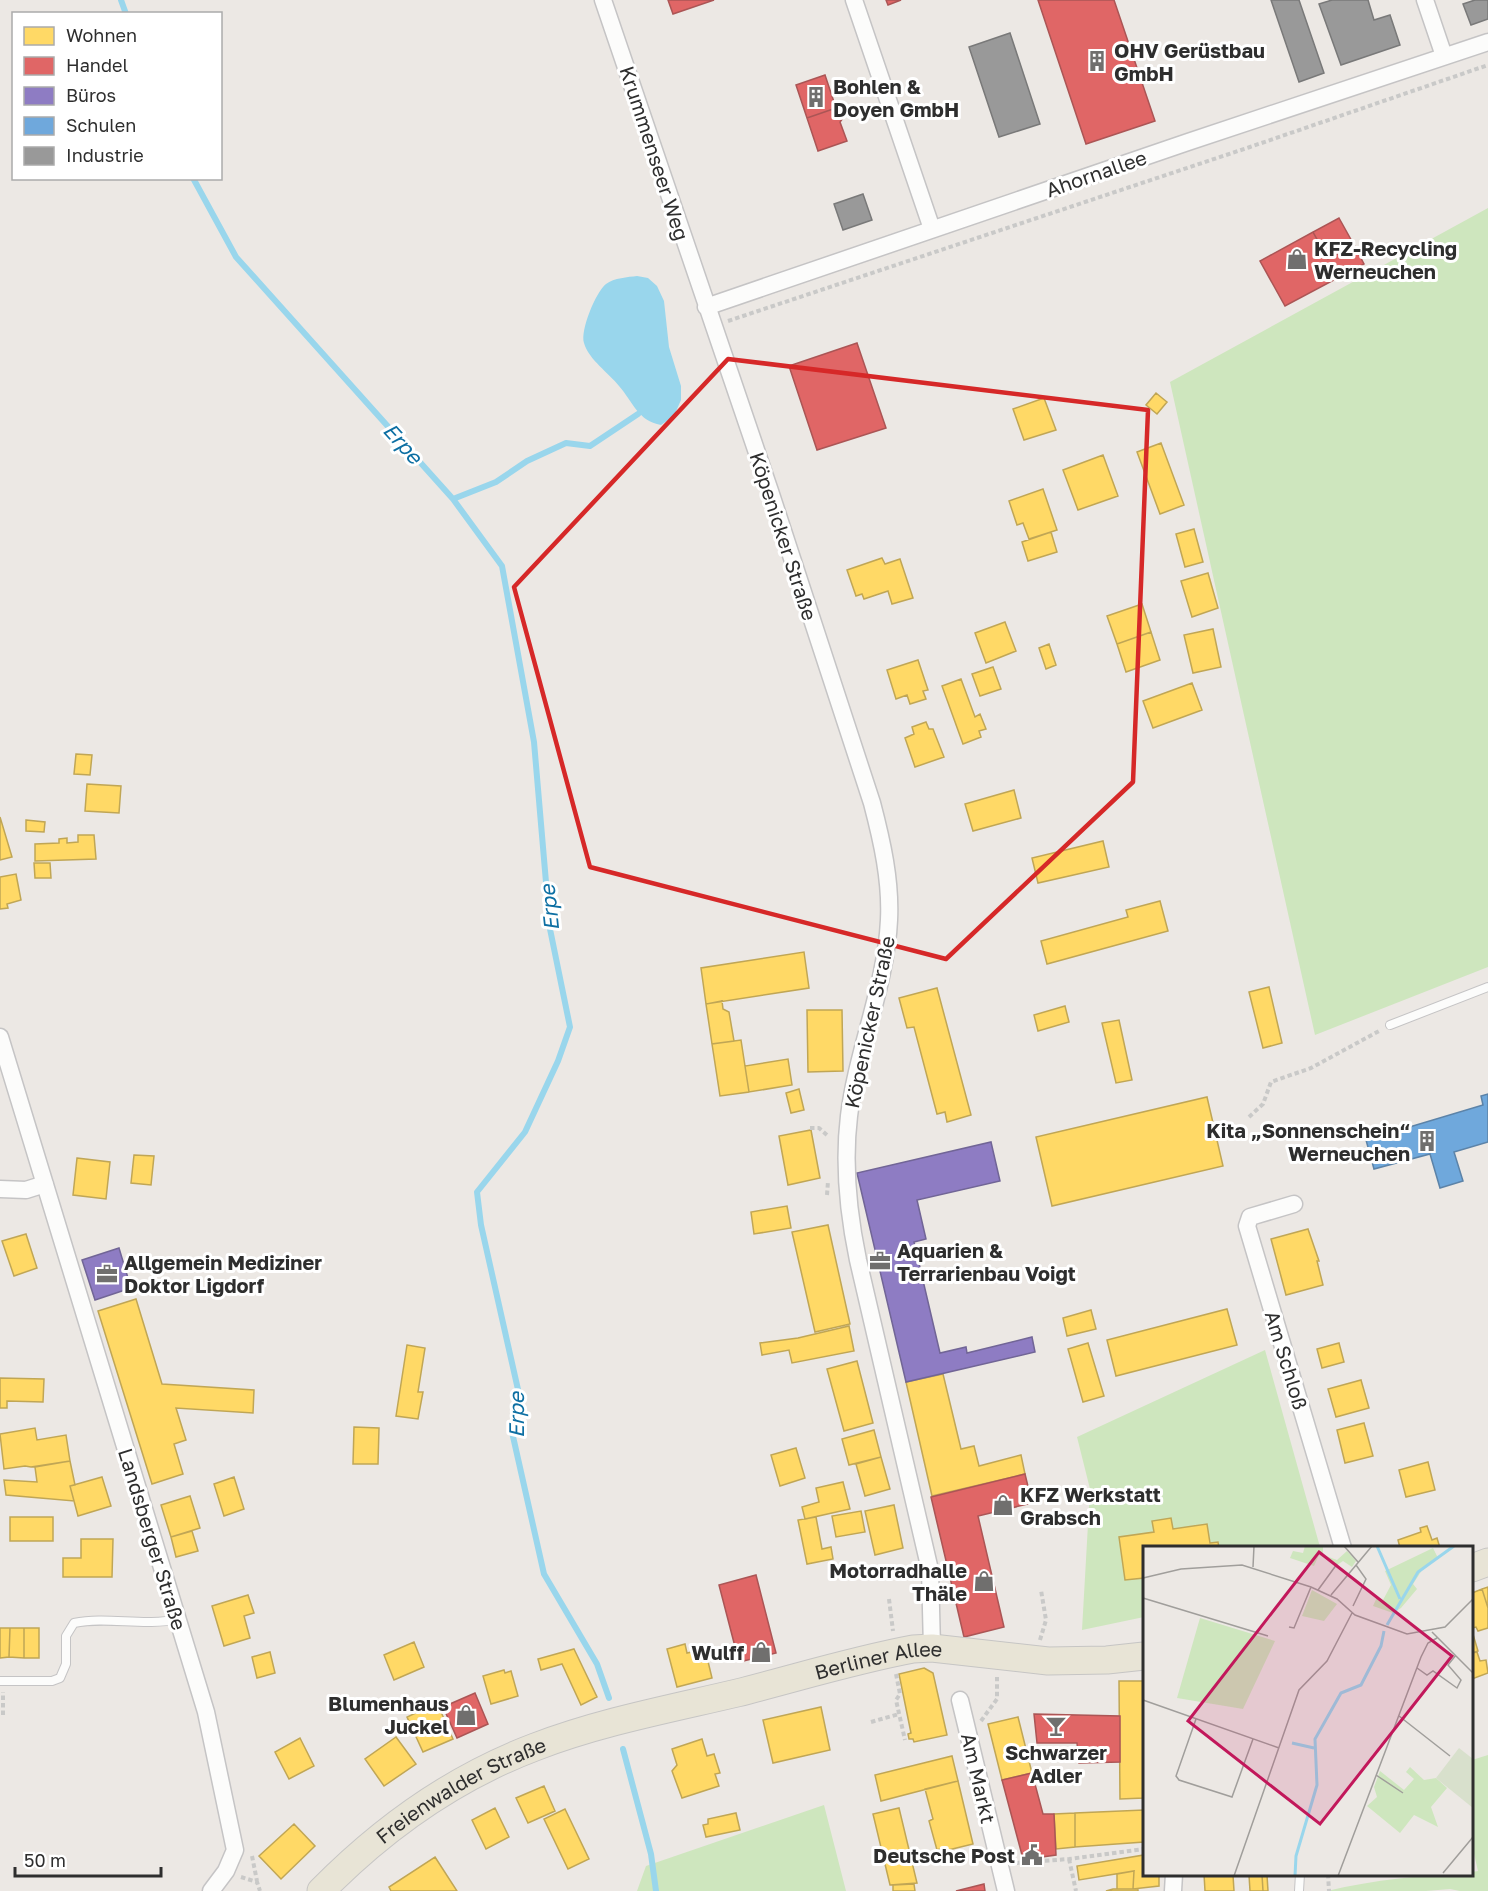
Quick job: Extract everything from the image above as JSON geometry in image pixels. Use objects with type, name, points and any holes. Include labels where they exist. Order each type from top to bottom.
[{"type":"main road","points":[[1473,1568],[1488,1562]]},
{"type":"main road","name":"Berliner Allee","points":[[619,1721],[897,1652],[932,1648],[1048,1661],[1107,1660],[1143,1656]]},
{"type":"main road","name":"Freienwalder Straße","points":[[321,1891],[362,1851],[402,1820],[444,1792],[495,1764],[535,1747],[619,1721]]},
{"type":"street","name":"Krummenseer Weg","points":[[603,0],[706,307]]},
{"type":"street","points":[[854,0],[932,229]]},
{"type":"street","points":[[1425,0],[1444,56]]},
{"type":"street","name":"Ahornallee","points":[[706,307],[1488,42]]},
{"type":"street","name":"Köpenicker Straße","points":[[706,307],[869,792],[884,854],[889,893],[887,938],[882,969],[853,1090],[845,1175],[858,1260],[930,1570],[932,1648]]},
{"type":"street","name":"Landsberger Straße","points":[[0,1037],[206,1712],[235,1850],[226,1872],[211,1891]]},
{"type":"street","points":[[0,1189],[26,1190],[45,1184]]},
{"type":"street","name":"Am Schloß","points":[[1294,1203],[1250,1217],[1247,1226],[1341,1546]]},
{"type":"street","name":"Am Markt","points":[[960,1700],[1006,1891]]},
{"type":"street","points":[[1173,1891],[1174,1876]]},
{"type":"lane","points":[[1390,1025],[1488,987]]},
{"type":"lane","points":[[2,1681],[52,1681],[60,1678],[66,1664],[66,1636],[74,1623],[90,1620],[161,1623],[178,1618]]},
{"type":"lane","points":[[1299,1891],[1300,1876]]},
{"type":"path","points":[[714,326],[1488,65]]},
{"type":"path","points":[[1250,1117],[1263,1104],[1271,1082],[1311,1068],[1356,1046],[1390,1025]]},
{"type":"path","points":[[810,1128],[819,1128],[827,1135]]},
{"type":"path","points":[[1040,1643],[1046,1620],[1041,1590]]},
{"type":"path","points":[[889,1599],[893,1632]]},
{"type":"path","points":[[966,1725],[983,1721],[997,1699],[997,1669]]},
{"type":"path","points":[[895,1671],[900,1694],[896,1700],[905,1740]]},
{"type":"path","points":[[2,1681],[3,1715]]},
{"type":"path","points":[[871,1722],[899,1714]]},
{"type":"path","points":[[250,1847],[257,1882]]},
{"type":"path","points":[[999,1864],[1069,1859],[1143,1849]]},
{"type":"path","points":[[1069,1859],[1076,1891]]},
{"type":"path","points":[[1328,1876],[1329,1891]]},
{"type":"highlighted area","points":[[728,359],[1148,410],[1133,782],[946,959],[590,867],[514,587]]},
{"type":"green space","points":[[1488,208],[1488,967],[1315,1035],[1170,382]]},
{"type":"green space","points":[[1265,1350],[1320,1546],[1143,1546],[1143,1617],[1082,1630],[1090,1489],[1077,1437]]},
{"type":"green space","points":[[1488,1755],[1488,1891],[1450,1889],[1327,1891],[1417,1876],[1473,1876],[1473,1872],[1478,1871],[1473,1849],[1473,1760]]},
{"type":"green space","points":[[824,1805],[846,1891],[637,1891],[646,1866]]},
{"type":"water","points":[[637,276],[648,278],[657,286],[664,301],[669,347],[681,386],[681,400],[674,416],[661,425],[641,415],[619,386],[590,355],[583,337],[587,321],[602,288],[613,280]]},
{"type":"building: Wohnen","points":[[1156,393],[1167,402],[1157,414],[1146,405]]},
{"type":"building: Wohnen","points":[[1044,398],[1056,430],[1024,440],[1013,409]]},
{"type":"building: Wohnen","points":[[1161,443],[1184,505],[1160,514],[1137,452]]},
{"type":"building: Wohnen","points":[[1103,455],[1118,496],[1078,510],[1063,470]]},
{"type":"building: Wohnen","points":[[1043,489],[1057,530],[1029,539],[1023,523],[1017,525],[1009,501]]},
{"type":"building: Wohnen","points":[[1194,529],[1203,562],[1185,567],[1176,534]]},
{"type":"building: Wohnen","points":[[1051,532],[1057,552],[1028,561],[1022,542]]},
{"type":"building: Wohnen","points":[[882,558],[885,564],[900,559],[913,598],[892,604],[888,591],[864,599],[862,594],[856,596],[847,570]]},
{"type":"building: Wohnen","points":[[1208,573],[1218,608],[1192,617],[1181,581]]},
{"type":"building: Wohnen","points":[[1142,604],[1151,632],[1117,644],[1107,616]]},
{"type":"building: Wohnen","points":[[1005,622],[1016,651],[986,663],[975,633]]},
{"type":"building: Wohnen","points":[[1213,629],[1221,667],[1193,673],[1184,635]]},
{"type":"building: Wohnen","points":[[1151,632],[1160,660],[1126,672],[1117,644]]},
{"type":"building: Wohnen","points":[[1049,644],[1056,665],[1046,669],[1039,648]]},
{"type":"building: Wohnen","points":[[918,660],[928,690],[923,691],[926,699],[910,704],[907,695],[896,699],[887,670]]},
{"type":"building: Wohnen","points":[[993,667],[1001,689],[980,696],[972,674]]},
{"type":"building: Wohnen","points":[[961,679],[975,717],[980,714],[986,729],[979,731],[981,737],[963,744],[942,686]]},
{"type":"building: Wohnen","points":[[1192,683],[1202,710],[1153,728],[1143,701]]},
{"type":"building: Wohnen","points":[[926,722],[929,729],[933,729],[944,757],[915,767],[905,738],[914,734],[912,727]]},
{"type":"building: Wohnen","points":[[76,754],[92,755],[90,775],[74,774]]},
{"type":"building: Wohnen","points":[[87,784],[121,786],[119,813],[85,811]]},
{"type":"building: Wohnen","points":[[1014,790],[1021,818],[973,831],[965,804]]},
{"type":"building: Wohnen","points":[[0,817],[12,857],[0,860]]},
{"type":"building: Wohnen","points":[[26,820],[45,822],[44,832],[26,831]]},
{"type":"building: Wohnen","points":[[78,835],[94,835],[96,859],[35,861],[35,844],[59,843],[59,839],[67,838],[67,843],[78,842]]},
{"type":"building: Wohnen","points":[[1103,841],[1109,867],[1038,883],[1032,858]]},
{"type":"building: Wohnen","points":[[34,863],[50,863],[51,878],[35,878]]},
{"type":"building: Wohnen","points":[[16,874],[21,900],[7,904],[8,908],[0,909],[0,877]]},
{"type":"building: Wohnen","points":[[1160,901],[1168,931],[1047,964],[1041,941],[1128,917],[1126,910]]},
{"type":"building: Wohnen","points":[[804,952],[809,988],[706,1004],[701,968]]},
{"type":"building: Wohnen","points":[[1269,987],[1282,1043],[1263,1048],[1249,992]]},
{"type":"building: Wohnen","points":[[937,988],[971,1115],[947,1122],[945,1112],[937,1114],[914,1027],[907,1028],[899,998]]},
{"type":"building: Wohnen","points":[[722,1001],[723,1009],[729,1012],[734,1041],[712,1044],[706,1004]]},
{"type":"building: Wohnen","points":[[1065,1006],[1069,1022],[1038,1031],[1034,1015]]},
{"type":"building: Wohnen","points":[[807,1010],[842,1010],[843,1071],[808,1072]]},
{"type":"building: Wohnen","points":[[1119,1020],[1132,1080],[1116,1083],[1102,1023]]},
{"type":"building: Wohnen","points":[[741,1040],[749,1092],[720,1096],[712,1044]]},
{"type":"building: Wohnen","points":[[788,1059],[792,1085],[749,1092],[745,1066]]},
{"type":"building: Wohnen","points":[[799,1089],[804,1110],[791,1113],[786,1093]]},
{"type":"building: Wohnen","points":[[1207,1097],[1223,1166],[1052,1206],[1036,1137]]},
{"type":"building: Wohnen","points":[[811,1130],[820,1178],[788,1185],[779,1136]]},
{"type":"building: Wohnen","points":[[134,1155],[154,1156],[151,1185],[131,1183]]},
{"type":"building: Wohnen","points":[[77,1158],[110,1162],[106,1199],[73,1195]]},
{"type":"building: Wohnen","points":[[787,1206],[791,1228],[754,1234],[751,1212]]},
{"type":"building: Wohnen","points":[[828,1225],[850,1324],[815,1332],[792,1232]]},
{"type":"building: Wohnen","points":[[1308,1229],[1319,1261],[1317,1261],[1323,1285],[1286,1295],[1271,1239]]},
{"type":"building: Wohnen","points":[[26,1234],[37,1268],[14,1276],[2,1241]]},
{"type":"building: Wohnen","points":[[136,1299],[162,1384],[254,1390],[253,1413],[176,1408],[186,1440],[174,1444],[183,1474],[152,1484],[98,1311]]},
{"type":"building: Wohnen","points":[[1227,1309],[1237,1345],[1116,1376],[1107,1340]]},
{"type":"building: Wohnen","points":[[1091,1310],[1096,1329],[1067,1336],[1063,1318]]},
{"type":"building: Wohnen","points":[[849,1326],[854,1351],[792,1363],[789,1350],[762,1355],[760,1343],[798,1338]]},
{"type":"building: Wohnen","points":[[1088,1343],[1104,1396],[1083,1402],[1068,1349]]},
{"type":"building: Wohnen","points":[[1339,1343],[1344,1362],[1322,1368],[1317,1349]]},
{"type":"building: Wohnen","points":[[407,1345],[425,1348],[418,1392],[423,1392],[418,1419],[396,1416]]},
{"type":"building: Wohnen","points":[[857,1361],[873,1423],[844,1431],[827,1369]]},
{"type":"building: Wohnen","points":[[943,1374],[961,1449],[974,1446],[979,1466],[1021,1455],[1025,1474],[932,1496],[906,1382]]},
{"type":"building: Wohnen","points":[[0,1378],[44,1379],[43,1402],[7,1401],[7,1408],[0,1408]]},
{"type":"building: Wohnen","points":[[1361,1380],[1369,1408],[1336,1417],[1328,1389]]},
{"type":"building: Wohnen","points":[[1364,1423],[1373,1456],[1345,1463],[1337,1430]]},
{"type":"building: Wohnen","points":[[354,1427],[379,1428],[378,1464],[353,1464]]},
{"type":"building: Wohnen","points":[[35,1428],[37,1440],[66,1435],[70,1461],[4,1469],[0,1434]]},
{"type":"building: Wohnen","points":[[874,1430],[881,1457],[849,1465],[842,1439]]},
{"type":"building: Wohnen","points":[[796,1448],[805,1478],[780,1486],[771,1455]]},
{"type":"building: Wohnen","points":[[881,1457],[890,1489],[865,1496],[856,1464]]},
{"type":"building: Wohnen","points":[[70,1461],[75,1485],[70,1486],[74,1501],[6,1495],[4,1480],[37,1482],[35,1467]]},
{"type":"building: Wohnen","points":[[1428,1462],[1435,1490],[1406,1497],[1399,1470]]},
{"type":"building: Wohnen","points":[[102,1477],[111,1506],[78,1516],[70,1486]]},
{"type":"building: Wohnen","points":[[234,1477],[244,1509],[224,1516],[214,1484]]},
{"type":"building: Wohnen","points":[[843,1482],[850,1509],[805,1519],[802,1507],[819,1502],[816,1488]]},
{"type":"building: Wohnen","points":[[190,1496],[200,1528],[171,1537],[161,1505]]},
{"type":"building: Wohnen","points":[[894,1505],[903,1548],[875,1555],[865,1511]]},
{"type":"building: Wohnen","points":[[861,1511],[865,1532],[836,1537],[832,1516]]},
{"type":"building: Wohnen","points":[[10,1517],[53,1517],[53,1541],[10,1541]]},
{"type":"building: Wohnen","points":[[816,1517],[822,1549],[831,1547],[833,1559],[807,1564],[798,1520]]},
{"type":"building: Wohnen","points":[[1171,1518],[1173,1529],[1207,1524],[1210,1543],[1218,1542],[1219,1546],[1143,1546],[1143,1578],[1125,1580],[1119,1537],[1154,1532],[1152,1521]]},
{"type":"building: Wohnen","points":[[1427,1526],[1432,1540],[1437,1538],[1439,1546],[1400,1546],[1398,1540],[1421,1532],[1420,1528]]},
{"type":"building: Wohnen","points":[[192,1531],[198,1551],[176,1557],[171,1537]]},
{"type":"building: Wohnen","points":[[81,1539],[113,1539],[112,1577],[63,1577],[63,1558],[81,1558]]},
{"type":"building: Wohnen","points":[[1488,1587],[1488,1608],[1482,1589]]},
{"type":"building: Wohnen","points":[[1482,1589],[1488,1608],[1488,1628],[1478,1631],[1476,1627],[1473,1628],[1473,1593]]},
{"type":"building: Wohnen","points":[[248,1595],[254,1613],[244,1616],[250,1638],[224,1646],[212,1606]]},
{"type":"building: Wohnen","points":[[0,1628],[10,1628],[9,1657],[0,1658]]},
{"type":"building: Wohnen","points":[[10,1628],[24,1628],[24,1658],[9,1657]]},
{"type":"building: Wohnen","points":[[24,1628],[39,1628],[39,1658],[24,1658]]},
{"type":"building: Wohnen","points":[[1473,1634],[1478,1651],[1473,1653]]},
{"type":"building: Wohnen","points":[[414,1642],[424,1667],[394,1680],[384,1655]]},
{"type":"building: Wohnen","points":[[685,1644],[687,1653],[705,1649],[712,1678],[677,1687],[667,1649]]},
{"type":"building: Wohnen","points":[[574,1649],[597,1697],[581,1705],[562,1664],[541,1670],[538,1659]]},
{"type":"building: Wohnen","points":[[270,1652],[275,1673],[257,1678],[252,1657]]},
{"type":"building: Wohnen","points":[[1477,1652],[1480,1661],[1486,1660],[1488,1673],[1473,1679],[1473,1653]]},
{"type":"building: Wohnen","points":[[924,1668],[933,1673],[947,1735],[914,1742],[913,1739],[909,1739],[908,1734],[911,1733],[899,1674]]},
{"type":"building: Wohnen","points":[[504,1670],[505,1673],[511,1671],[518,1696],[491,1704],[483,1676]]},
{"type":"building: Wohnen","points":[[1119,1681],[1143,1681],[1143,1798],[1120,1799]]},
{"type":"building: Wohnen","points":[[437,1703],[453,1739],[423,1752],[407,1717]]},
{"type":"building: Wohnen","points":[[821,1707],[830,1750],[773,1763],[763,1720]]},
{"type":"building: Wohnen","points":[[1018,1717],[1032,1773],[1002,1780],[988,1724]]},
{"type":"building: Wohnen","points":[[396,1737],[416,1764],[384,1786],[365,1759]]},
{"type":"building: Wohnen","points":[[300,1738],[314,1766],[289,1779],[275,1752]]},
{"type":"building: Wohnen","points":[[702,1739],[707,1756],[714,1754],[720,1773],[715,1774],[719,1786],[682,1798],[672,1771],[677,1765],[672,1749]]},
{"type":"building: Wohnen","points":[[952,1756],[958,1781],[881,1801],[875,1775]]},
{"type":"building: Wohnen","points":[[958,1781],[973,1844],[944,1851],[943,1848],[937,1850],[929,1821],[933,1819],[925,1789]]},
{"type":"building: Wohnen","points":[[544,1786],[555,1811],[528,1823],[516,1798]]},
{"type":"building: Wohnen","points":[[495,1808],[509,1837],[486,1849],[472,1820]]},
{"type":"building: Wohnen","points":[[899,1808],[917,1883],[890,1885],[873,1814]]},
{"type":"building: Wohnen","points":[[565,1809],[589,1859],[568,1869],[544,1819]]},
{"type":"building: Wohnen","points":[[1143,1810],[1143,1842],[1075,1847],[1075,1813]]},
{"type":"building: Wohnen","points":[[736,1813],[740,1830],[706,1837],[703,1825],[708,1824],[708,1819]]},
{"type":"building: Wohnen","points":[[1075,1813],[1075,1847],[1056,1849],[1054,1814]]},
{"type":"building: Wohnen","points":[[294,1824],[315,1846],[281,1879],[259,1856]]},
{"type":"building: Wohnen","points":[[1143,1855],[1143,1876],[1159,1876],[1159,1886],[1133,1889],[1134,1871],[1079,1880],[1077,1866]]},
{"type":"building: Wohnen","points":[[435,1857],[457,1891],[391,1891],[389,1887]]},
{"type":"building: Wohnen","points":[[1134,1871],[1133,1889],[1117,1889],[1117,1874]]},
{"type":"building: Wohnen","points":[[1204,1876],[1233,1876],[1234,1891],[1205,1891]]},
{"type":"building: Wohnen","points":[[1249,1876],[1262,1876],[1263,1891],[1250,1891]]},
{"type":"building: Wohnen","points":[[1262,1876],[1267,1876],[1268,1891],[1263,1891]]},
{"type":"building: Wohnen","points":[[914,1884],[915,1891],[893,1891],[893,1885]]},
{"type":"building: Wohnen","points":[[1138,1889],[1138,1891],[1106,1891]]},
{"type":"building: Handel","points":[[668,0],[714,0],[673,14]]},
{"type":"building: Handel","points":[[886,0],[901,0],[888,5]]},
{"type":"building: Handel","name":"OHV Gerüstbau GmbH","points":[[1038,0],[1114,0],[1155,121],[1086,144]]},
{"type":"building: Handel","name":"Bohlen & Doyen GmbH","points":[[825,75],[836,108],[807,118],[796,85]]},
{"type":"building: Handel","points":[[836,108],[838,116],[843,118],[840,122],[847,141],[818,151],[807,118]]},
{"type":"building: Handel","points":[[1339,218],[1354,245],[1328,259],[1313,232]]},
{"type":"building: Handel","points":[[1313,232],[1328,259],[1354,245],[1364,264],[1285,306],[1260,261]]},
{"type":"building: Handel","points":[[857,343],[886,428],[817,450],[789,366]]},
{"type":"building: Handel","points":[[1025,1474],[1032,1503],[978,1516],[1004,1627],[964,1637],[931,1497]]},
{"type":"building: Handel","points":[[756,1575],[776,1653],[739,1662],[719,1585]]},
{"type":"building: Handel","name":"Blumenhaus Juckel","points":[[475,1693],[488,1724],[457,1738],[443,1707]]},
{"type":"building: Handel","points":[[1034,1714],[1120,1716],[1120,1762],[1079,1763],[1077,1743],[1037,1743]]},
{"type":"building: Handel","points":[[1032,1773],[1043,1814],[1054,1814],[1056,1855],[1028,1859],[1022,1855],[1002,1780]]},
{"type":"building: Handel","points":[[984,1884],[985,1891],[956,1891]]},
{"type":"building: Büros","points":[[991,1142],[1000,1181],[917,1200],[926,1239],[914,1242],[940,1353],[966,1347],[967,1353],[1032,1337],[1035,1352],[906,1382],[857,1173]]},
{"type":"building: Büros","name":"Allgemein Mediziner Doktor Ligdorf","points":[[119,1248],[131,1288],[95,1300],[82,1260]]},
{"type":"building: Schulen","name":"Kita „Sonnenschein“ Werneuchen","points":[[1488,1094],[1488,1142],[1454,1152],[1463,1181],[1440,1188],[1430,1154],[1374,1169],[1366,1140],[1483,1105],[1481,1096]]},
{"type":"building: Industrie","points":[[1271,0],[1299,0],[1324,73],[1299,82]]},
{"type":"building: Industrie","points":[[1332,0],[1368,0],[1374,20],[1390,15],[1400,45],[1341,65],[1319,4]]},
{"type":"building: Industrie","points":[[1475,0],[1488,0],[1488,19],[1471,25],[1463,4]]},
{"type":"building: Industrie","points":[[1010,33],[1040,124],[999,137],[969,47]]},
{"type":"building: Industrie","points":[[863,194],[872,220],[843,230],[834,204]]},
{"type":"waterway","name":"Erpe","points":[[121,0],[125,12]]},
{"type":"waterway","name":"Erpe","points":[[194,180],[236,257],[453,499],[502,566],[534,742],[550,929],[570,1027],[558,1061],[525,1132],[477,1192],[481,1225],[519,1394],[512,1432],[544,1574],[597,1664],[609,1698]]},
{"type":"waterway","points":[[453,499],[496,482],[527,461],[566,443],[590,446],[638,414]]},
{"type":"waterway","name":"Erpe","points":[[623,1749],[651,1854],[656,1891]]},
{"type":"place","name":"OHV Gerüstbau GmbH","points":[[1097,61]]},
{"type":"place","name":"Bohlen & Doyen GmbH","points":[[816,97]]},
{"type":"place","name":"KFZ-Recycling Werneuchen","points":[[1297,259]]},
{"type":"place","name":"Kita „Sonnenschein“ Werneuchen","points":[[1427,1141]]},
{"type":"place","name":"Aquarien & Terrarienbau Voigt","points":[[880,1261]]},
{"type":"place","name":"Allgemein Mediziner Doktor Ligdorf","points":[[107,1274]]},
{"type":"place","name":"KFZ Werkstatt Grabsch","points":[[1003,1505]]},
{"type":"place","name":"Motorradhalle Thäle","points":[[984,1581]]},
{"type":"place","name":"Wulff","points":[[761,1652]]},
{"type":"place","name":"Blumenhaus Juckel","points":[[466,1715]]},
{"type":"place","name":"Schwarzer Adler","points":[[1056,1726]]},
{"type":"place","name":"Deutsche Post","points":[[1032,1855]]}]
